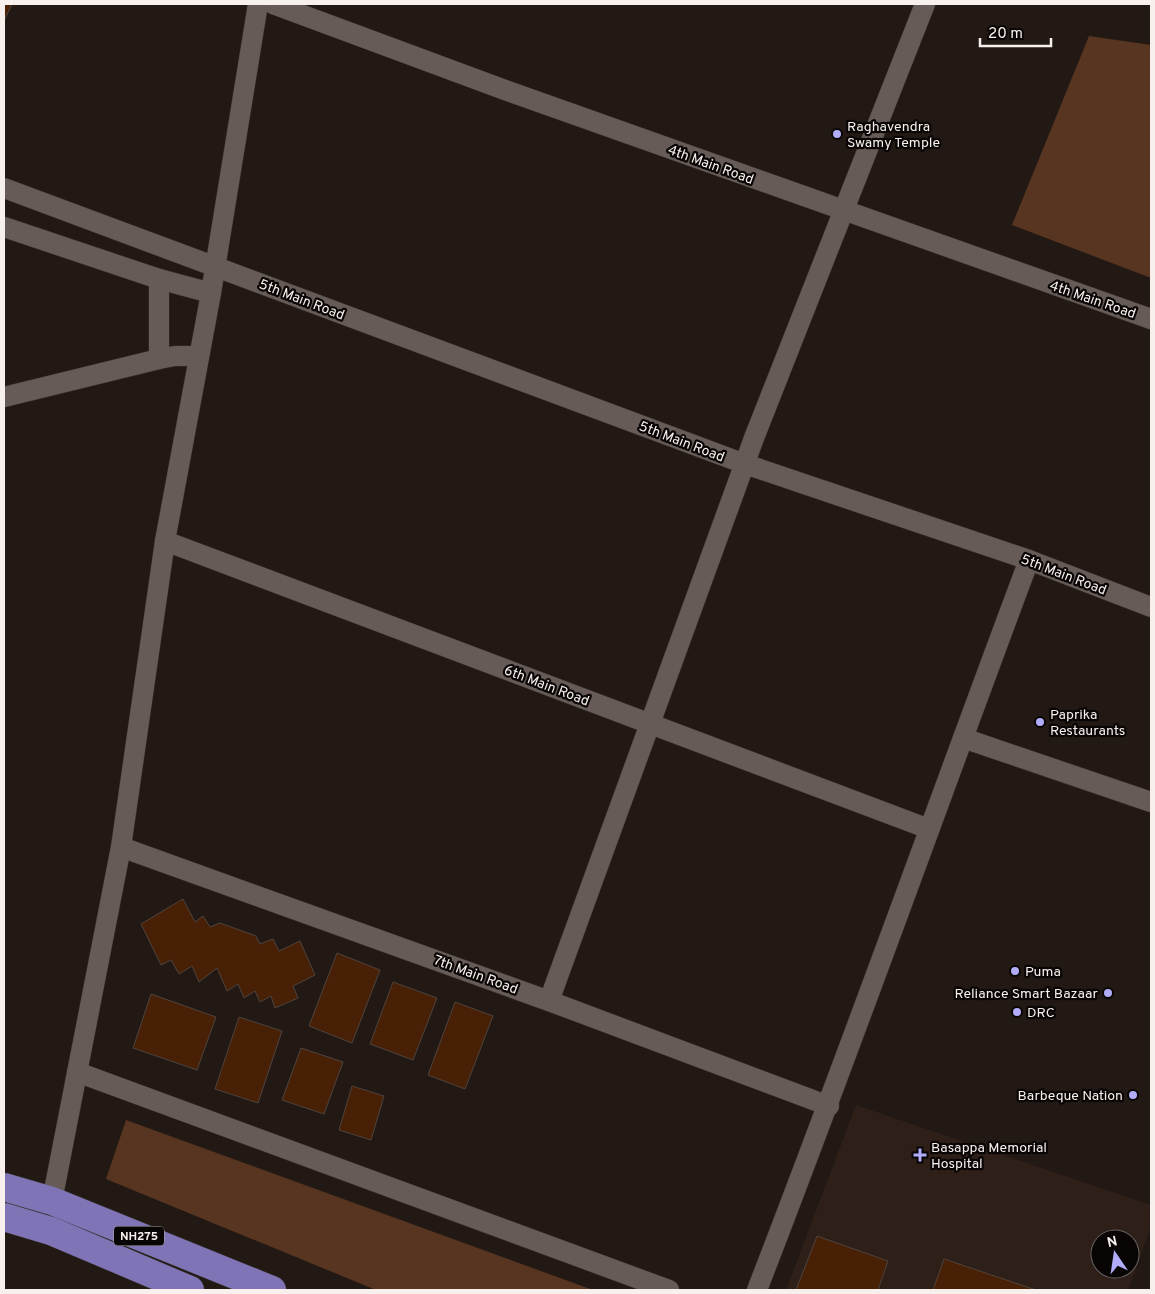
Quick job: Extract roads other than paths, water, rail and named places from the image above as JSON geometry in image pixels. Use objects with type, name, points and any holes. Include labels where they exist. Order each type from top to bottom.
[{"type":"main road","name":"NH275","points":[[4,1187],[52,1201],[272,1290]]},
{"type":"main road","points":[[4,1217],[51,1232],[190,1290]]},
{"type":"street","points":[[52,1201],[121,847],[165,541],[200,356],[258,4]]},
{"type":"street","name":"4th Main Road","points":[[273,4],[514,94],[1151,319]]},
{"type":"street","points":[[549,1001],[745,464],[925,4]]},
{"type":"street","name":"5th Main Road","points":[[4,188],[745,464],[1029,560],[1151,607]]},
{"type":"street","points":[[4,227],[159,279],[211,292]]},
{"type":"street","points":[[158,359],[159,279]]},
{"type":"street","points":[[4,397],[158,359],[175,356],[200,356]]},
{"type":"street","name":"6th Main Road","points":[[165,541],[929,829]]},
{"type":"street","points":[[757,1290],[829,1106],[1029,560]]},
{"type":"street","points":[[963,738],[1151,802]]},
{"type":"street","name":"7th Main Road","points":[[121,847],[549,1001],[829,1106]]},
{"type":"street","points":[[77,1072],[669,1290]]},
{"type":"place","name":"Raghavendra Swamy Temple","points":[[837,134]]},
{"type":"place","name":"Paprika Restaurants","points":[[1040,722]]},
{"type":"place","name":"Puma","points":[[1015,971]]},
{"type":"place","name":"Reliance Smart Bazaar","points":[[1108,993]]},
{"type":"place","name":"DRC","points":[[1017,1012]]},
{"type":"place","name":"Barbeque Nation","points":[[1133,1095]]},
{"type":"place","name":"Basappa Memorial Hospital","points":[[920,1155]]}]
